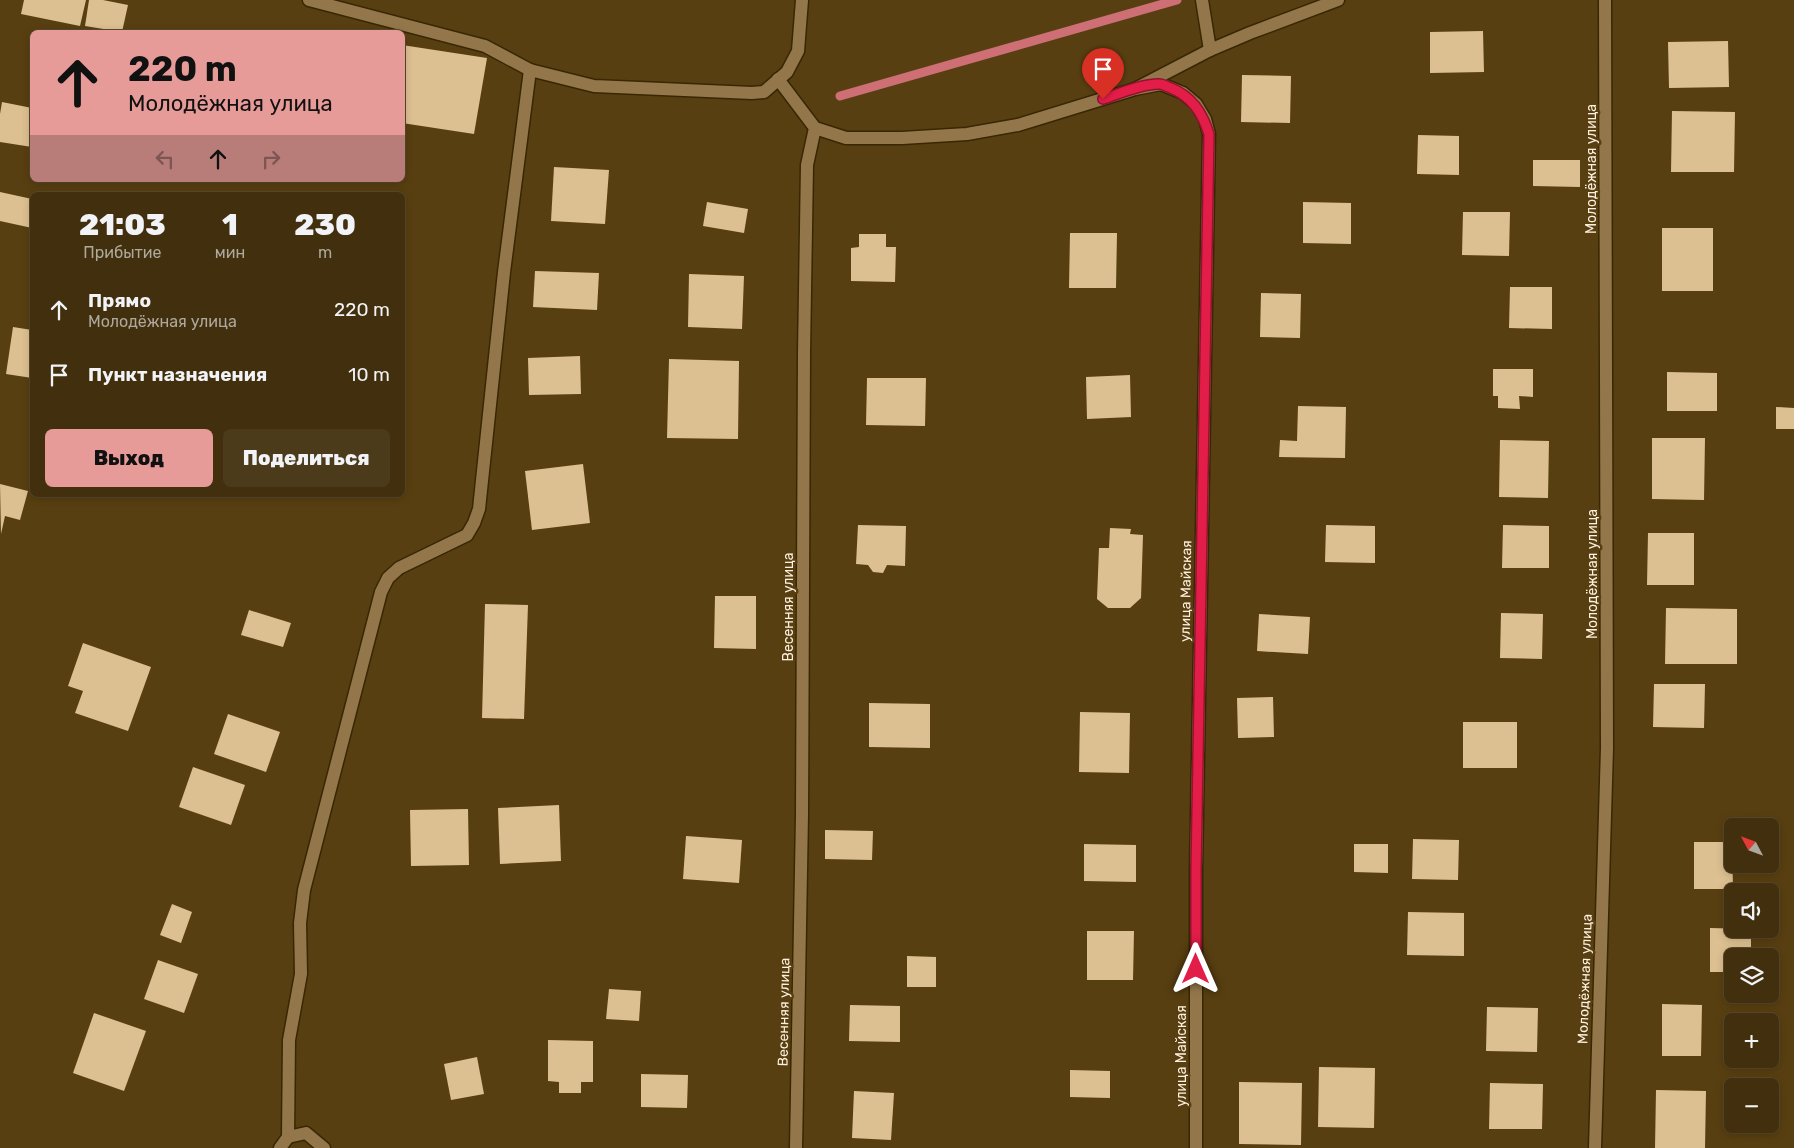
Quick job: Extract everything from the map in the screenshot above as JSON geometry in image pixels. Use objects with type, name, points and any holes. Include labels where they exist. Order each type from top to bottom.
[{"type":"street","points":[[308,0],[485,46],[530,70],[594,86],[752,93],[764,92],[787,72],[798,51],[802,0]]},
{"type":"street","points":[[1202,0],[1210,50]]},
{"type":"street","points":[[778,79],[815,128],[846,138],[902,138],[967,134],[1018,125],[1135,89],[1210,50],[1338,0]]},
{"type":"street","name":"Молодёжная улица","points":[[1595,1148],[1607,748],[1605,0]]},
{"type":"street","points":[[280,1148],[288,1137],[289,1040],[301,974],[300,922],[304,890],[381,592],[388,578],[399,568],[467,534],[474,523],[479,509],[504,272],[530,70]]},
{"type":"street","name":"улица Майская","points":[[1135,89],[1161,84],[1183,93],[1196,104],[1205,119],[1209,134],[1196,870],[1196,1148]]},
{"type":"street","name":"Весенняя улица","points":[[796,1148],[802,815],[806,175],[815,128]]},
{"type":"street","points":[[288,1137],[306,1133],[324,1148]]},
{"type":"building","points":[[24,0],[86,0],[80,26],[21,14]]},
{"type":"building","points":[[89,0],[103,0],[128,5],[122,30],[85,26]]},
{"type":"building","points":[[1483,31],[1484,72],[1430,73],[1430,32]]},
{"type":"building","points":[[1728,41],[1729,87],[1669,88],[1668,42]]},
{"type":"building","points":[[405,45],[487,58],[474,134],[405,123]]},
{"type":"building","points":[[1242,75],[1291,76],[1290,123],[1241,122]]},
{"type":"building","points":[[2,102],[30,108],[30,147],[0,142]]},
{"type":"building","points":[[1672,111],[1735,112],[1734,172],[1671,172]]},
{"type":"building","points":[[1418,135],[1459,136],[1459,175],[1417,174]]},
{"type":"building","points":[[1533,160],[1580,160],[1580,187],[1533,186]]},
{"type":"building","points":[[554,167],[609,170],[605,224],[551,221]]},
{"type":"building","points":[[0,192],[30,199],[30,228],[0,221]]},
{"type":"building","points":[[707,202],[748,209],[744,233],[703,226]]},
{"type":"building","points":[[1303,202],[1351,203],[1351,244],[1303,243]]},
{"type":"building","points":[[1463,212],[1510,212],[1509,256],[1462,255]]},
{"type":"building","points":[[1662,228],[1713,228],[1713,291],[1662,291]]},
{"type":"building","points":[[1070,233],[1117,233],[1116,288],[1069,288]]},
{"type":"building","points":[[859,234],[886,234],[886,247],[896,247],[895,282],[851,281],[851,248],[859,247]]},
{"type":"building","points":[[535,271],[599,273],[597,310],[533,307]]},
{"type":"building","points":[[689,274],[744,276],[742,329],[688,327]]},
{"type":"building","points":[[1510,287],[1552,287],[1552,329],[1509,328]]},
{"type":"building","points":[[1261,293],[1301,294],[1300,338],[1260,337]]},
{"type":"building","points":[[13,327],[30,330],[30,378],[6,374]]},
{"type":"building","points":[[580,356],[581,394],[529,395],[528,358]]},
{"type":"building","points":[[669,359],[739,361],[738,439],[667,438]]},
{"type":"building","points":[[1493,369],[1533,369],[1533,397],[1519,396],[1520,409],[1498,408],[1498,396],[1493,396]]},
{"type":"building","points":[[1667,372],[1717,373],[1717,411],[1667,411]]},
{"type":"building","points":[[1130,375],[1131,417],[1087,419],[1086,377]]},
{"type":"building","points":[[867,378],[926,378],[925,426],[866,425]]},
{"type":"building","points":[[1298,406],[1346,407],[1345,458],[1279,457],[1280,440],[1297,441]]},
{"type":"building","points":[[1776,407],[1794,408],[1794,429],[1776,429]]},
{"type":"building","points":[[1652,438],[1705,438],[1704,500],[1652,499]]},
{"type":"building","points":[[1500,440],[1549,441],[1548,498],[1499,497]]},
{"type":"building","points":[[583,464],[590,523],[532,530],[525,471]]},
{"type":"building","points":[[0,484],[28,491],[20,520],[5,516],[1,534]]},
{"type":"building","points":[[858,525],[906,526],[905,566],[887,565],[883,573],[873,572],[868,565],[856,564]]},
{"type":"building","points":[[1326,525],[1375,526],[1375,563],[1325,562]]},
{"type":"building","points":[[1503,525],[1549,526],[1549,568],[1502,568]]},
{"type":"building","points":[[1110,528],[1131,529],[1130,534],[1143,535],[1141,598],[1130,608],[1108,608],[1097,599],[1099,548],[1109,548]]},
{"type":"building","points":[[1648,533],[1694,533],[1694,585],[1647,585]]},
{"type":"building","points":[[715,596],[756,596],[756,649],[714,648]]},
{"type":"building","points":[[485,604],[528,605],[524,719],[482,718]]},
{"type":"building","points":[[1666,608],[1737,609],[1737,664],[1665,664]]},
{"type":"building","points":[[249,610],[291,623],[283,647],[241,635]]},
{"type":"building","points":[[1501,613],[1543,614],[1542,659],[1500,658]]},
{"type":"building","points":[[1259,614],[1310,617],[1308,654],[1257,651]]},
{"type":"building","points":[[83,643],[151,667],[128,731],[75,713],[83,691],[68,686]]},
{"type":"building","points":[[1654,684],[1705,684],[1704,728],[1653,727]]},
{"type":"building","points":[[1273,697],[1274,737],[1238,738],[1237,698]]},
{"type":"building","points":[[869,703],[930,704],[930,748],[869,747]]},
{"type":"building","points":[[1080,712],[1130,713],[1129,773],[1079,772]]},
{"type":"building","points":[[228,714],[280,732],[266,772],[214,754]]},
{"type":"building","points":[[1463,722],[1517,722],[1517,768],[1463,768]]},
{"type":"building","points":[[193,767],[245,785],[231,825],[179,807]]},
{"type":"building","points":[[559,805],[561,861],[500,864],[498,808]]},
{"type":"building","points":[[468,809],[469,865],[411,866],[410,810]]},
{"type":"building","points":[[825,830],[873,831],[872,860],[825,859]]},
{"type":"building","points":[[686,836],[742,840],[739,883],[683,879]]},
{"type":"building","points":[[1413,839],[1459,840],[1458,880],[1412,879]]},
{"type":"building","points":[[1694,842],[1724,842],[1724,873],[1733,873],[1733,883],[1724,883],[1724,889],[1694,889]]},
{"type":"building","points":[[1084,844],[1136,845],[1136,882],[1084,881]]},
{"type":"building","points":[[1354,844],[1388,844],[1388,873],[1354,872]]},
{"type":"building","points":[[172,904],[192,912],[181,943],[160,935]]},
{"type":"building","points":[[1408,912],[1464,913],[1464,956],[1407,955]]},
{"type":"building","points":[[1710,928],[1724,928],[1724,938],[1751,938],[1751,948],[1724,948],[1724,972],[1710,972]]},
{"type":"building","points":[[1087,931],[1134,931],[1133,980],[1087,980]]},
{"type":"building","points":[[907,956],[936,957],[936,987],[907,987]]},
{"type":"building","points":[[158,960],[198,974],[184,1013],[144,999]]},
{"type":"building","points":[[609,989],[641,991],[639,1021],[606,1019]]},
{"type":"building","points":[[1662,1004],[1702,1005],[1701,1056],[1662,1056]]},
{"type":"building","points":[[850,1005],[900,1006],[900,1042],[849,1041]]},
{"type":"building","points":[[1487,1007],[1538,1008],[1537,1052],[1486,1051]]},
{"type":"building","points":[[94,1013],[146,1031],[124,1091],[73,1073]]},
{"type":"building","points":[[548,1040],[593,1041],[593,1082],[581,1082],[581,1093],[559,1093],[559,1082],[548,1081]]},
{"type":"building","points":[[477,1057],[484,1094],[451,1100],[444,1064]]},
{"type":"building","points":[[1319,1067],[1375,1068],[1374,1128],[1318,1127]]},
{"type":"building","points":[[1070,1070],[1110,1071],[1110,1098],[1070,1097]]},
{"type":"building","points":[[641,1074],[688,1075],[687,1108],[641,1107]]},
{"type":"building","points":[[1239,1082],[1302,1083],[1301,1145],[1239,1144]]},
{"type":"building","points":[[1490,1083],[1543,1084],[1542,1129],[1489,1129]]},
{"type":"building","points":[[1656,1090],[1706,1091],[1705,1148],[1655,1148]]},
{"type":"building","points":[[854,1091],[894,1093],[891,1140],[852,1138]]},
{"type":"waterway","points":[[840,96],[1177,0]]},
{"type":"route","points":[[1103,99],[1135,89],[1161,84],[1183,93],[1196,104],[1205,119],[1209,134],[1196,870],[1196,969]]}]
